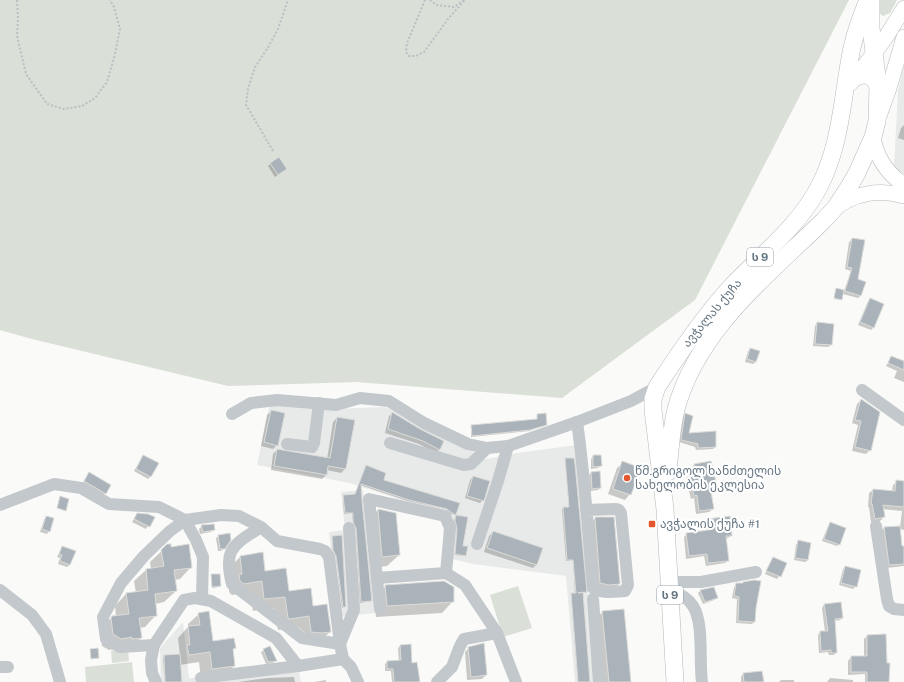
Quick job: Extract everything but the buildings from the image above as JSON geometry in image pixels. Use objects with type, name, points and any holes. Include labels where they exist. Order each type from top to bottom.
[{"type":"highway","name":"ს 9","points":[[870,4],[871,28],[878,86],[875,129]]},
{"type":"highway","name":"ავჭალას ქუჩა","points":[[675,682],[665,509],[653,405],[654,393],[684,345],[728,290],[786,232],[809,203],[818,188],[832,156],[853,45],[861,16],[870,4]]},
{"type":"highway","points":[[854,78],[860,75],[865,75],[873,79],[878,86]]},
{"type":"highway","name":"ავჭალას ქუჩა","points":[[665,509],[670,453],[677,407],[695,362],[719,326],[740,301],[836,207],[857,173],[875,129]]},
{"type":"highway","points":[[653,405],[657,409],[665,411],[677,407]]},
{"type":"main road","points":[[870,4],[876,21],[881,24],[888,25],[896,22]]},
{"type":"main road","points":[[844,98],[854,78],[874,54],[904,8]]},
{"type":"main road","points":[[904,37],[875,129],[874,146],[881,161],[892,176],[904,185]]},
{"type":"main road","points":[[836,207],[853,196],[862,194],[884,193],[904,196]]},
{"type":"street","points":[[232,414],[251,403],[277,400],[336,405],[360,398],[388,401],[424,423],[468,444],[487,448],[508,446],[578,422],[631,401],[657,387]]},
{"type":"street","points":[[862,390],[904,420]]},
{"type":"street","points":[[631,401],[653,405]]},
{"type":"street","points":[[287,444],[312,447],[314,443],[319,403]]},
{"type":"street","points":[[578,422],[582,451],[586,510],[593,588],[598,592],[625,591],[628,585],[621,513],[616,509],[586,510]]},
{"type":"street","points":[[390,443],[464,465],[471,464],[487,448]]},
{"type":"street","points":[[477,544],[508,446]]},
{"type":"street","points":[[0,505],[54,484],[81,488],[109,504],[159,507],[185,520],[196,540],[203,557],[202,599]]},
{"type":"street","points":[[380,609],[370,499],[445,516],[450,528],[446,573]]},
{"type":"street","points":[[154,645],[120,647],[106,639],[103,616],[122,583],[144,556],[170,531],[185,520],[221,515],[239,516],[261,527],[277,541],[325,551],[329,557],[343,658],[351,667],[358,682]]},
{"type":"street","points":[[876,526],[886,599],[889,606],[894,609],[904,610]]},
{"type":"street","points":[[261,527],[240,540],[232,549],[229,557],[228,570],[232,584],[302,638],[340,644]]},
{"type":"street","points":[[340,644],[354,610],[349,528]]},
{"type":"street","points":[[670,586],[756,572]]},
{"type":"street","points":[[377,578],[446,573],[465,585],[497,633],[516,682]]},
{"type":"street","points":[[670,586],[687,599],[695,610],[700,633],[700,671],[702,682]]},
{"type":"street","points":[[0,590],[32,615],[46,634],[60,682]]},
{"type":"street","points":[[156,682],[152,673],[151,660],[154,645],[184,600],[195,598],[211,601],[276,638],[298,666]]},
{"type":"street","points":[[593,599],[599,682]]},
{"type":"street","points":[[437,682],[452,667],[464,639],[497,633]]},
{"type":"street","points":[[201,678],[298,666],[343,658]]},
{"type":"path","points":[[17,0],[17,36],[26,74],[47,104],[64,109],[82,106],[95,98],[107,82],[120,29],[114,7],[110,0]]},
{"type":"path","points":[[273,151],[246,105],[248,89],[255,67],[268,50],[288,0]]},
{"type":"path","points":[[425,0],[407,43],[406,52],[409,56],[416,56],[424,52],[464,0]]},
{"type":"path","points":[[430,0],[436,5],[454,7],[464,0]]},
{"type":"shaded area","points":[[0,0],[849,0],[695,300],[562,398],[356,382],[228,386],[0,330]]},
{"type":"shaded area","points":[[879,0],[897,0],[890,13],[883,16],[879,13]]},
{"type":"shaded area","points":[[904,66],[904,174],[894,167],[898,90]]},
{"type":"shaded area","points":[[270,404],[331,409],[385,407],[410,415],[472,449],[476,461],[517,453],[577,445],[595,682],[575,682],[566,576],[473,564],[448,558],[453,517],[350,483],[257,465]]},
{"type":"shaded area","points":[[363,490],[376,613],[338,617],[329,532],[345,530],[341,492]]},
{"type":"shaded area","points":[[518,586],[532,628],[503,637],[490,595]]},
{"type":"shaded area","points":[[183,622],[189,678],[299,671],[301,682],[161,682],[160,648]]},
{"type":"shaded area","points":[[128,649],[129,661],[112,663],[111,651]]},
{"type":"shaded area","points":[[132,662],[134,682],[86,682],[85,667]]},
{"type":"place","name":"წმ.გრიგოლ ხანძთელის სახელობის ეკლესია","points":[[627,478]]},
{"type":"place","name":"ავჭალის ქუჩა #1","points":[[652,524]]}]
